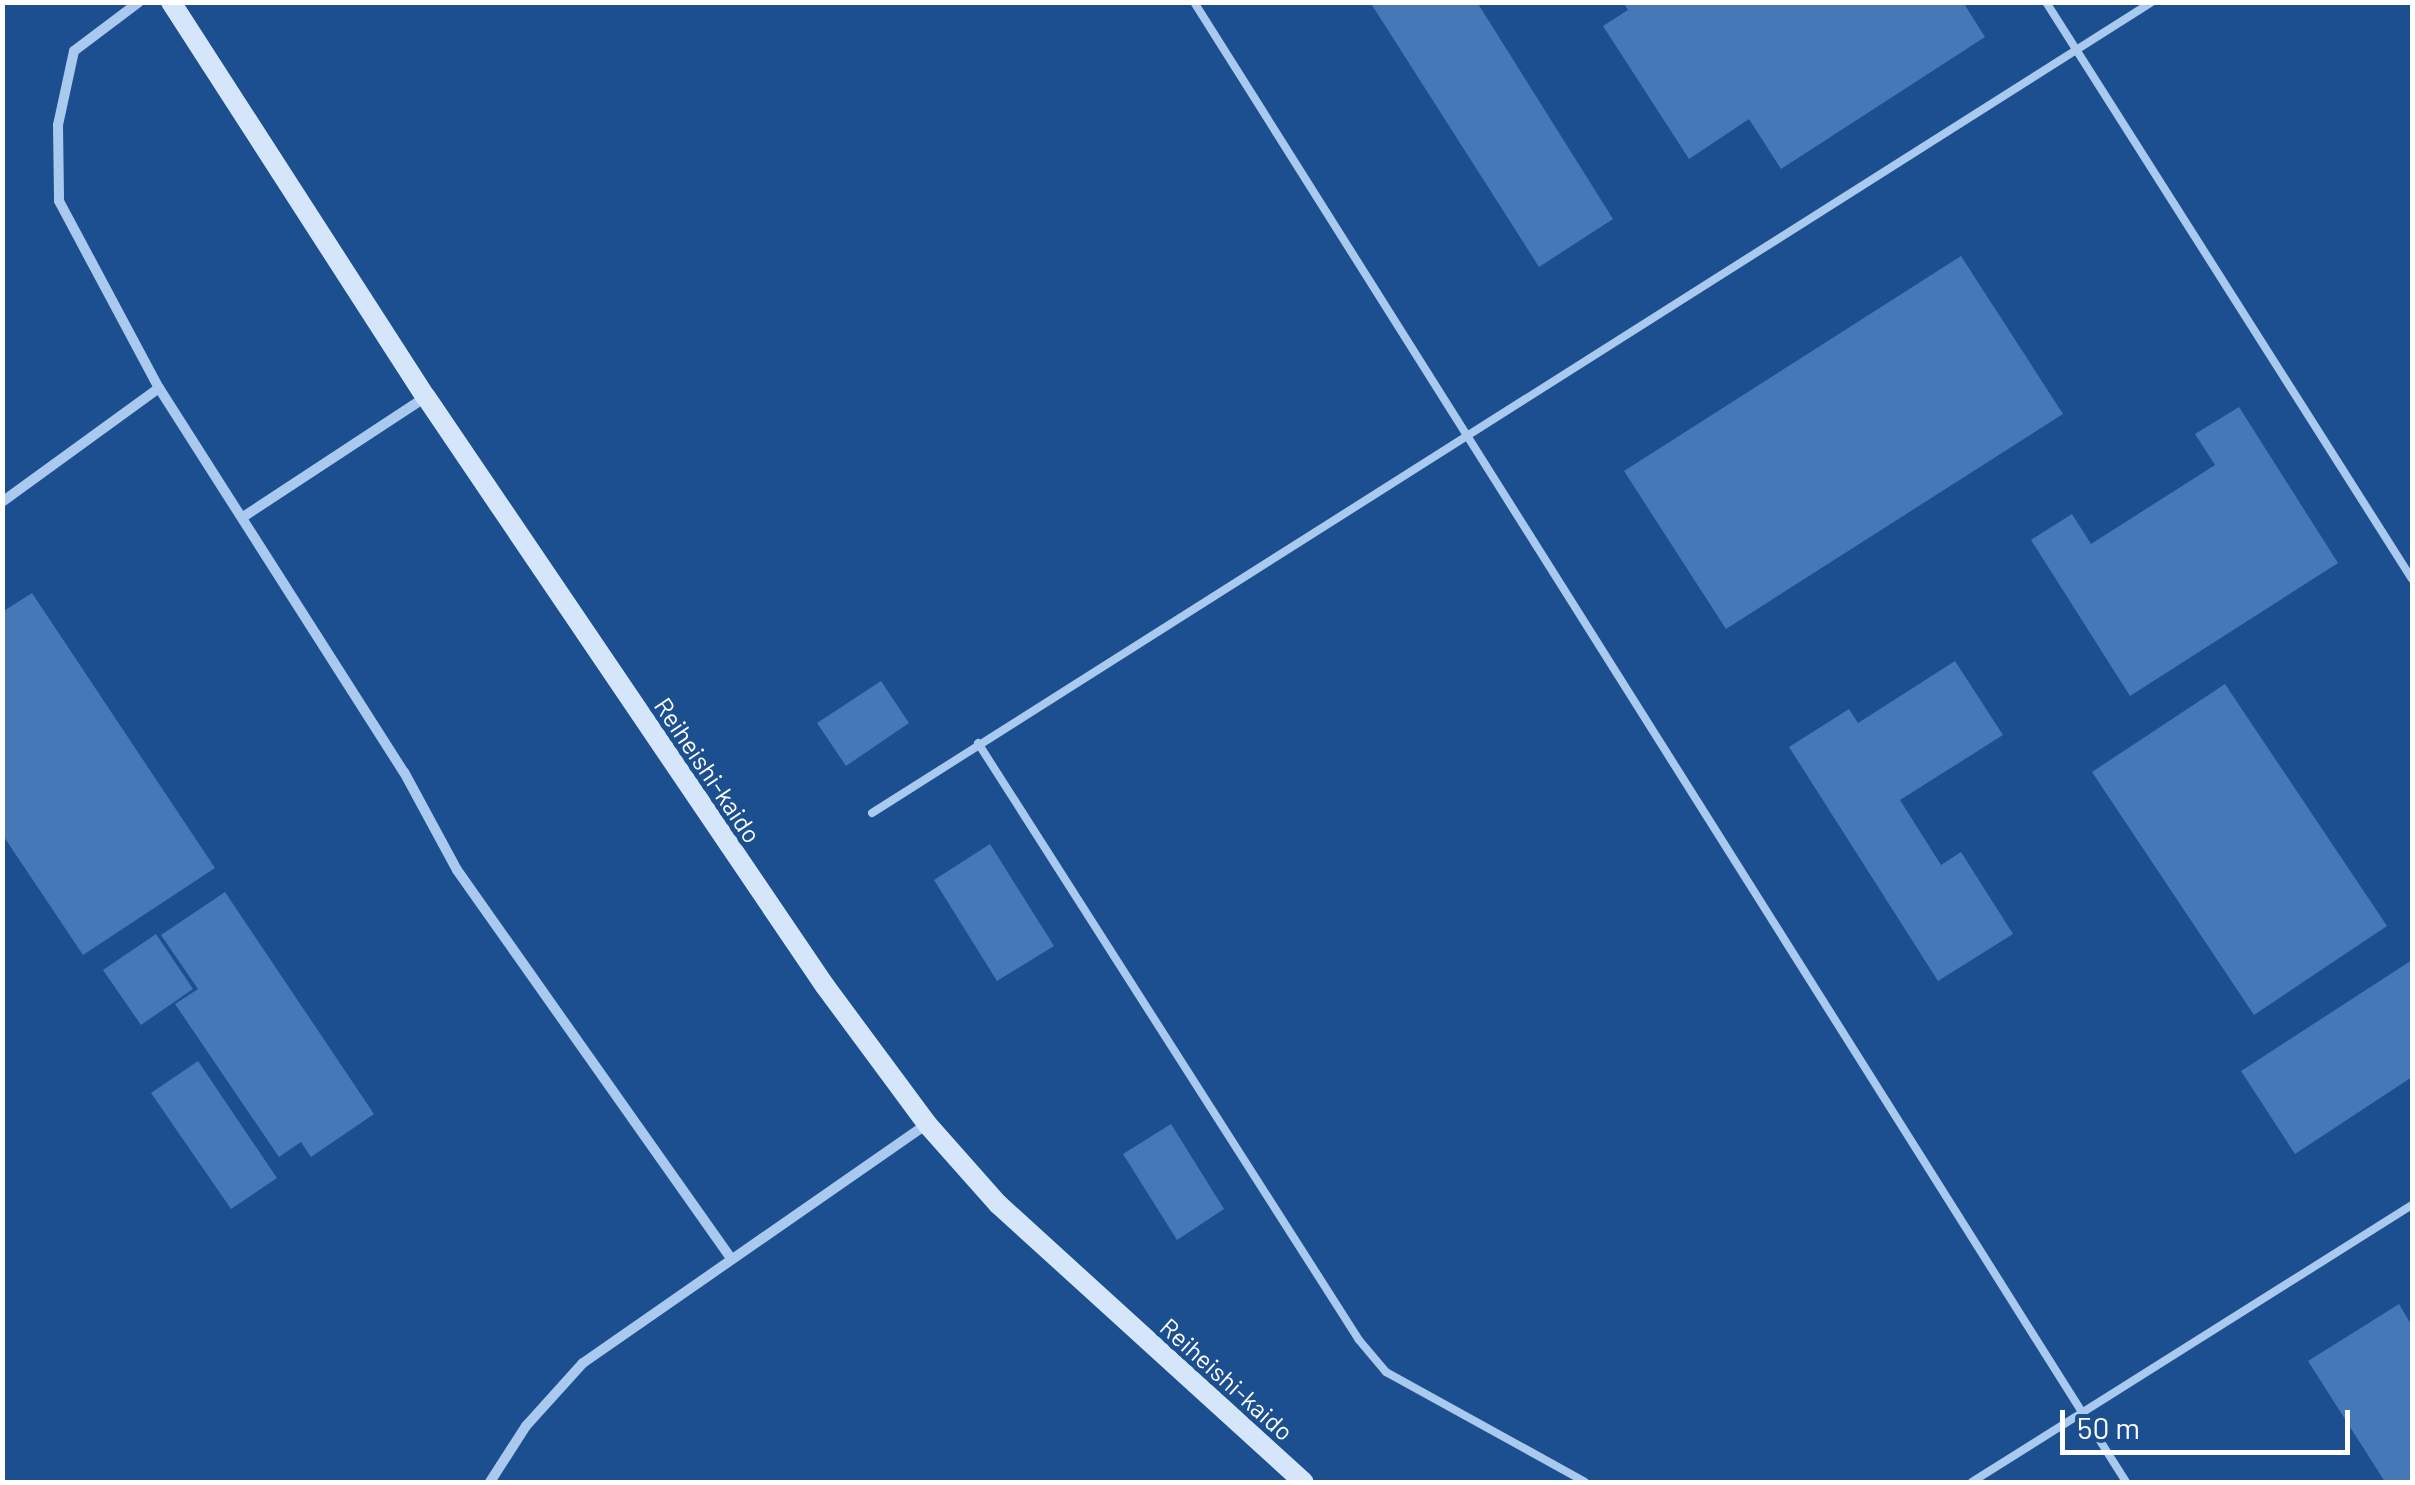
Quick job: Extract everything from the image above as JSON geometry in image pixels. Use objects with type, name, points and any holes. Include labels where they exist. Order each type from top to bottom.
[{"type":"main road","name":"Reiheishi-kaido","points":[[172,2],[426,397],[814,970],[927,1124],[998,1204],[1303,1482]]},
{"type":"street","points":[[139,2],[74,51],[58,125],[59,201],[159,388],[404,772],[456,870],[731,1259]]},
{"type":"street","points":[[2,502],[159,388]]},
{"type":"street","points":[[242,517],[426,397]]},
{"type":"street","points":[[490,1482],[526,1426],[583,1363],[927,1124]]},
{"type":"lane","points":[[1194,2],[2126,1482]]},
{"type":"lane","points":[[2046,2],[2412,579]]},
{"type":"lane","points":[[872,813],[2152,2]]},
{"type":"lane","points":[[978,743],[1359,1340],[1386,1372],[1585,1482]]},
{"type":"lane","points":[[1972,1482],[2412,1206]]},
{"type":"building","points":[[1370,2],[1477,2],[1613,219],[1539,267]]},
{"type":"building","points":[[1623,2],[1963,2],[1985,37],[1781,169],[1749,119],[1689,159],[1603,26],[1628,10]]},
{"type":"building","points":[[1961,256],[2063,414],[1726,629],[1624,471]]},
{"type":"building","points":[[2239,407],[2338,563],[2130,696],[2031,540],[2072,514],[2091,544],[2215,465],[2195,434]]},
{"type":"building","points":[[32,593],[215,868],[83,955],[2,834],[2,612]]},
{"type":"building","points":[[1955,661],[2003,735],[1900,800],[1941,865],[1961,852],[2013,934],[1938,981],[1789,747],[1849,709],[1858,723]]},
{"type":"building","points":[[881,681],[909,723],[846,766],[817,723]]},
{"type":"building","points":[[2225,684],[2387,926],[2254,1015],[2092,772]]},
{"type":"building","points":[[990,844],[1054,946],[997,981],[934,880]]},
{"type":"building","points":[[225,892],[374,1114],[311,1157],[301,1142],[279,1157],[175,1004],[198,989],[161,935]]},
{"type":"building","points":[[156,934],[193,989],[141,1025],[103,970]]},
{"type":"building","points":[[2412,960],[2412,1077],[2295,1154],[2241,1071]]},
{"type":"building","points":[[198,1061],[277,1178],[231,1209],[151,1093]]},
{"type":"building","points":[[1171,1124],[1224,1209],[1177,1240],[1123,1154]]},
{"type":"building","points":[[2399,1304],[2412,1326],[2412,1482],[2385,1482],[2308,1361]]}]
